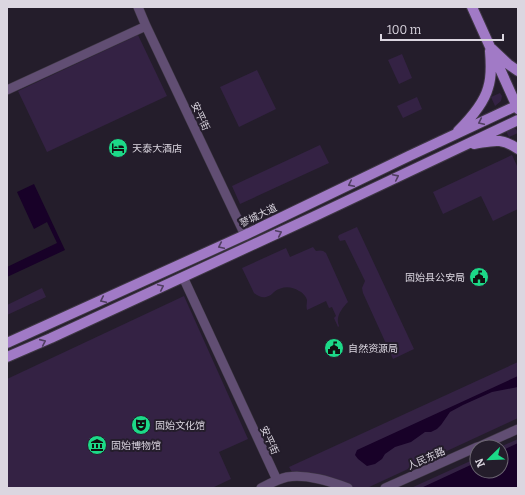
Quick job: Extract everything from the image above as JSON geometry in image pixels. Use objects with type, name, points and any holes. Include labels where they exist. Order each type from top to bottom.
[{"type":"main road","points":[[472,7],[518,107]]},
{"type":"main road","points":[[490,47],[508,64],[518,70]]},
{"type":"main road","points":[[454,134],[465,124],[486,95],[490,79],[490,47]]},
{"type":"main road","name":"蓼城大道","points":[[7,343],[245,234],[454,134],[518,107]]},
{"type":"main road","points":[[7,357],[183,277],[518,120]]},
{"type":"main road","points":[[460,147],[500,140],[518,149]]},
{"type":"street","name":"安平街","points":[[138,7],[245,234]]},
{"type":"street","points":[[7,90],[146,26]]},
{"type":"street","name":"安平街","points":[[183,277],[277,480]]},
{"type":"street","name":"人民东路","points":[[495,439],[518,429]]},
{"type":"street","name":"人民东路","points":[[385,488],[469,451]]},
{"type":"street","points":[[261,488],[286,477],[326,480],[348,488]]},
{"type":"shaded area","points":[[138,35],[167,96],[47,152],[18,91]]},
{"type":"shaded area","points":[[402,54],[412,78],[399,84],[388,60]]},
{"type":"shaded area","points":[[257,70],[276,109],[239,127],[220,87]]},
{"type":"shaded area","points":[[500,93],[502,96],[501,101],[495,106],[491,97]]},
{"type":"shaded area","points":[[417,97],[422,109],[403,118],[397,106]]},
{"type":"shaded area","points":[[512,127],[516,129],[518,133],[509,137],[505,129]]},
{"type":"shaded area","points":[[320,145],[329,163],[240,204],[232,186]]},
{"type":"shaded area","points":[[512,155],[518,168],[518,209],[493,221],[481,196],[443,214],[433,192]]},
{"type":"shaded area","points":[[34,184],[65,250],[7,277],[7,267],[57,243],[47,222],[34,229],[17,192]]},
{"type":"shaded area","points":[[357,227],[414,349],[393,359],[363,293],[362,288],[365,281],[345,240],[340,241],[338,237],[339,235]]},
{"type":"shaded area","points":[[313,247],[316,251],[321,250],[326,253],[348,302],[340,313],[338,327],[334,318],[336,316],[332,307],[329,308],[326,301],[307,310],[307,300],[305,296],[296,289],[283,288],[267,297],[260,296],[254,293],[242,268],[286,248],[290,257]]},
{"type":"shaded area","points":[[42,288],[46,297],[7,315],[7,305]]},
{"type":"shaded area","points":[[184,296],[248,439],[219,452],[231,479],[212,488],[7,488],[7,379]]},
{"type":"shaded area","points":[[518,362],[518,418],[473,439],[469,439],[469,441],[367,488],[348,488],[295,477],[289,467]]},
{"type":"shaded area","points":[[518,376],[518,387],[492,392],[450,412],[437,429],[431,432],[425,432],[411,442],[395,447],[375,464],[367,466],[355,455],[357,450]]},
{"type":"shaded area","points":[[518,439],[518,488],[411,488],[469,462],[469,479],[509,479],[509,443]]},
{"type":"shaded area","points":[[518,443],[518,488],[421,488],[469,466],[469,479],[509,479],[509,447]]},
{"type":"place","name":"天泰大酒店","points":[[118,148]]},
{"type":"place","name":"固始县公安局","points":[[479,277]]},
{"type":"place","name":"自然资源局","points":[[334,348]]},
{"type":"place","name":"固始文化馆","points":[[141,425]]},
{"type":"place","name":"固始博物馆","points":[[97,445]]}]
